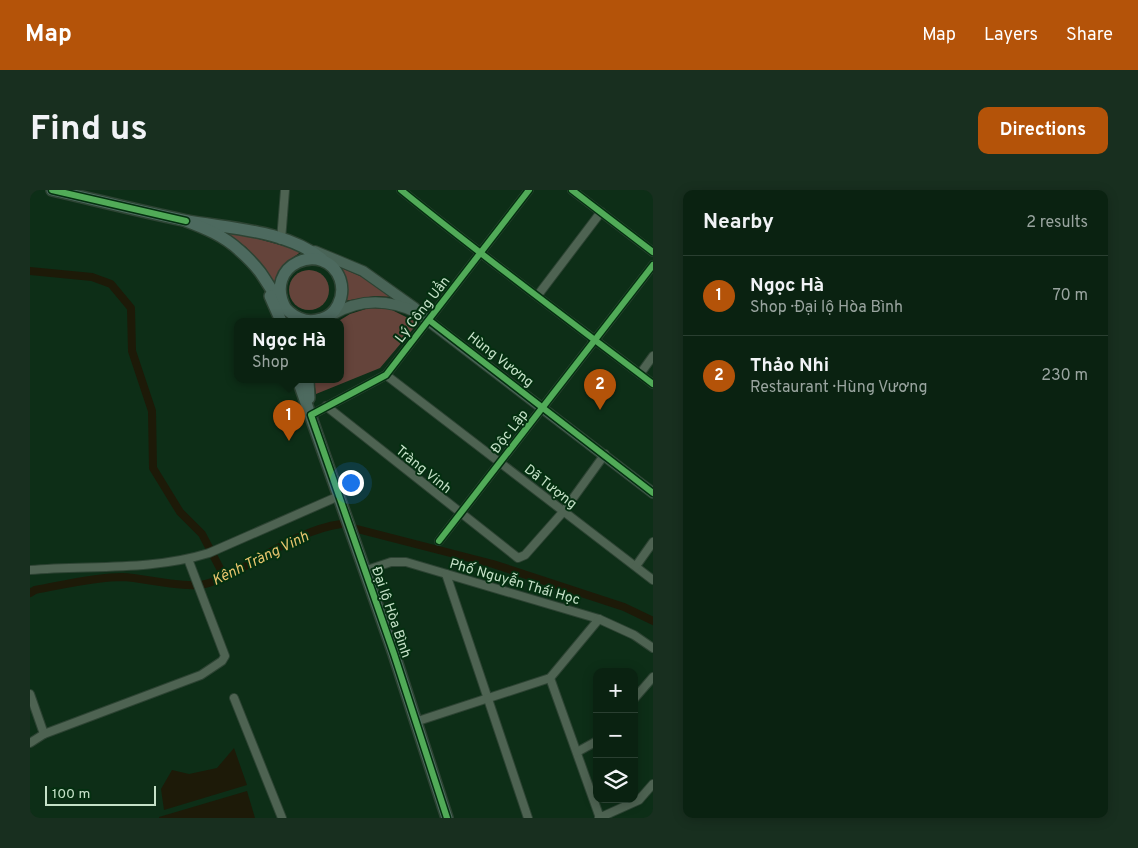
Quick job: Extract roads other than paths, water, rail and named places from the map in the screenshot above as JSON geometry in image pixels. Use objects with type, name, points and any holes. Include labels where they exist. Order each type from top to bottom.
[{"type":"highway","points":[[52,190],[86,194],[186,221],[228,226],[299,245],[335,270],[342,288],[341,297],[328,318]]},
{"type":"highway","points":[[186,221],[230,242],[259,271],[281,299],[300,318]]},
{"type":"highway","points":[[281,318],[281,279],[295,263],[322,261]]},
{"type":"highway","points":[[259,271],[279,318]]},
{"type":"highway","points":[[299,383],[311,415]]},
{"type":"highway","points":[[308,383],[311,415]]},
{"type":"highway","name":"Đại lộ Hòa Bình","points":[[311,415],[447,818]]},
{"type":"main road","points":[[299,245],[353,266],[402,296],[429,320]]},
{"type":"main road","points":[[322,261],[353,266]]},
{"type":"main road","points":[[328,318],[355,304],[381,302],[406,307],[429,320]]},
{"type":"main road","name":"Hùng Vương","points":[[429,320],[542,408],[605,454],[653,493]]},
{"type":"street","points":[[281,240],[285,190]]},
{"type":"street","points":[[401,190],[481,255],[538,295],[653,384]]},
{"type":"street","name":"Lý Công Uẩn","points":[[311,415],[386,375],[481,255],[529,190]]},
{"type":"street","points":[[572,190],[653,252]]},
{"type":"street","points":[[538,295],[601,212]]},
{"type":"street","name":"Độc Lập","points":[[439,540],[653,265]]},
{"type":"street","points":[[640,374],[653,356]]},
{"type":"street","name":"Dã Tượng","points":[[386,375],[653,580]]},
{"type":"street","name":"Tràng Vinh","points":[[326,406],[518,558],[525,555],[564,512],[605,454]]},
{"type":"street","points":[[30,570],[121,566],[188,560],[209,553],[218,547],[339,496]]},
{"type":"street","points":[[636,566],[653,542]]},
{"type":"street","points":[[30,743],[44,734],[201,674],[222,661],[225,656],[188,560]]},
{"type":"street","name":"Phố Nguyễn Thái Học","points":[[364,571],[391,562],[406,562],[599,619],[634,635],[653,648]]},
{"type":"street","points":[[446,574],[528,818]]},
{"type":"street","points":[[415,722],[550,678],[599,619]]},
{"type":"street","points":[[550,678],[599,818],[639,800],[653,784]]},
{"type":"street","points":[[638,695],[653,678]]},
{"type":"street","points":[[30,694],[44,734]]},
{"type":"street","points":[[234,698],[282,818]]},
{"type":"street","points":[[576,752],[593,744]]},
{"type":"waterway","points":[[30,271],[92,277],[111,284],[131,308],[132,351],[152,411],[153,468],[180,512],[202,534],[224,576]]},
{"type":"waterway","name":"Kênh Tràng Vinh","points":[[30,593],[35,590],[111,577],[201,585],[226,576],[306,534],[341,524]]},
{"type":"waterway","name":"Kênh Tràng Vinh","points":[[357,529],[493,564],[624,607],[653,621]]},
{"type":"place","name":"Thảo Nhi","points":[[600,410]]},
{"type":"place","name":"Ngọc Hà","points":[[289,441]]}]
